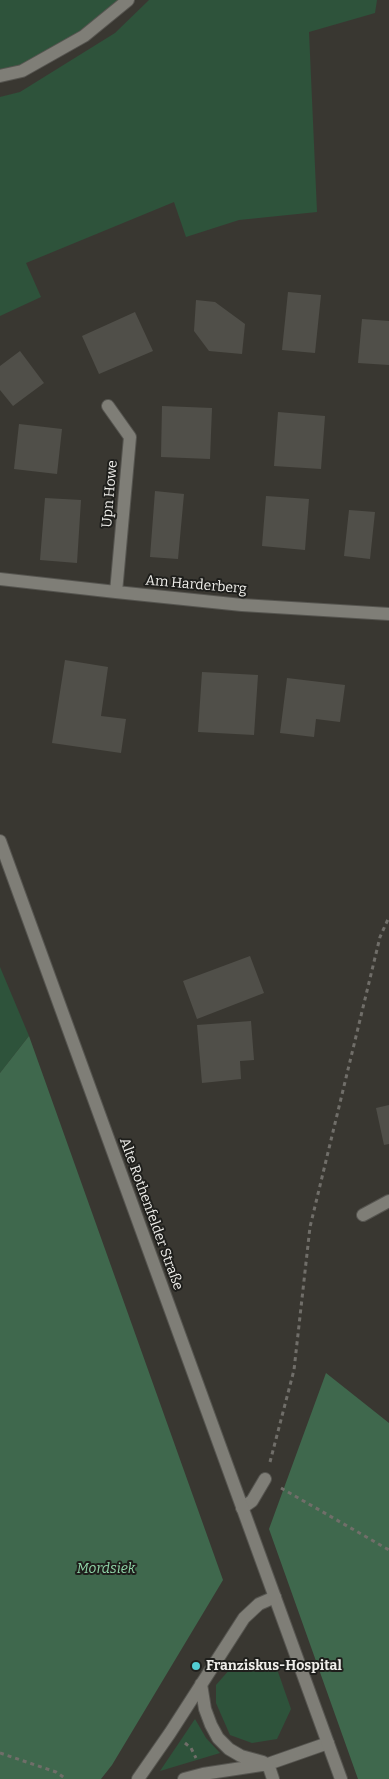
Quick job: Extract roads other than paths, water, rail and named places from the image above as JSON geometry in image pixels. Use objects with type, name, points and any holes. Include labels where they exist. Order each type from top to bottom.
[{"type":"street","points":[[0,76],[22,71],[84,36],[128,0]]},
{"type":"street","name":"Upn Howe","points":[[108,406],[130,437],[116,592]]},
{"type":"street","name":"Am Harderberg","points":[[0,579],[242,604],[389,614]]},
{"type":"street","name":"Alte Rothenfelder Straße","points":[[0,841],[341,1779]]},
{"type":"street","points":[[363,1215],[389,1201]]},
{"type":"street","points":[[242,1508],[252,1501],[265,1480]]},
{"type":"street","points":[[138,1779],[244,1618],[259,1604],[275,1597]]},
{"type":"street","points":[[201,1684],[210,1725],[218,1738],[229,1749],[241,1756],[268,1764]]},
{"type":"street","points":[[184,1779],[203,1774],[268,1764],[328,1742]]},
{"type":"street","points":[[268,1764],[273,1779]]},
{"type":"place","name":"Franziskus-Hospital","points":[[196,1666]]},
{"type":"park label","name":"Mordsiek","points":[[106,1569]]}]
